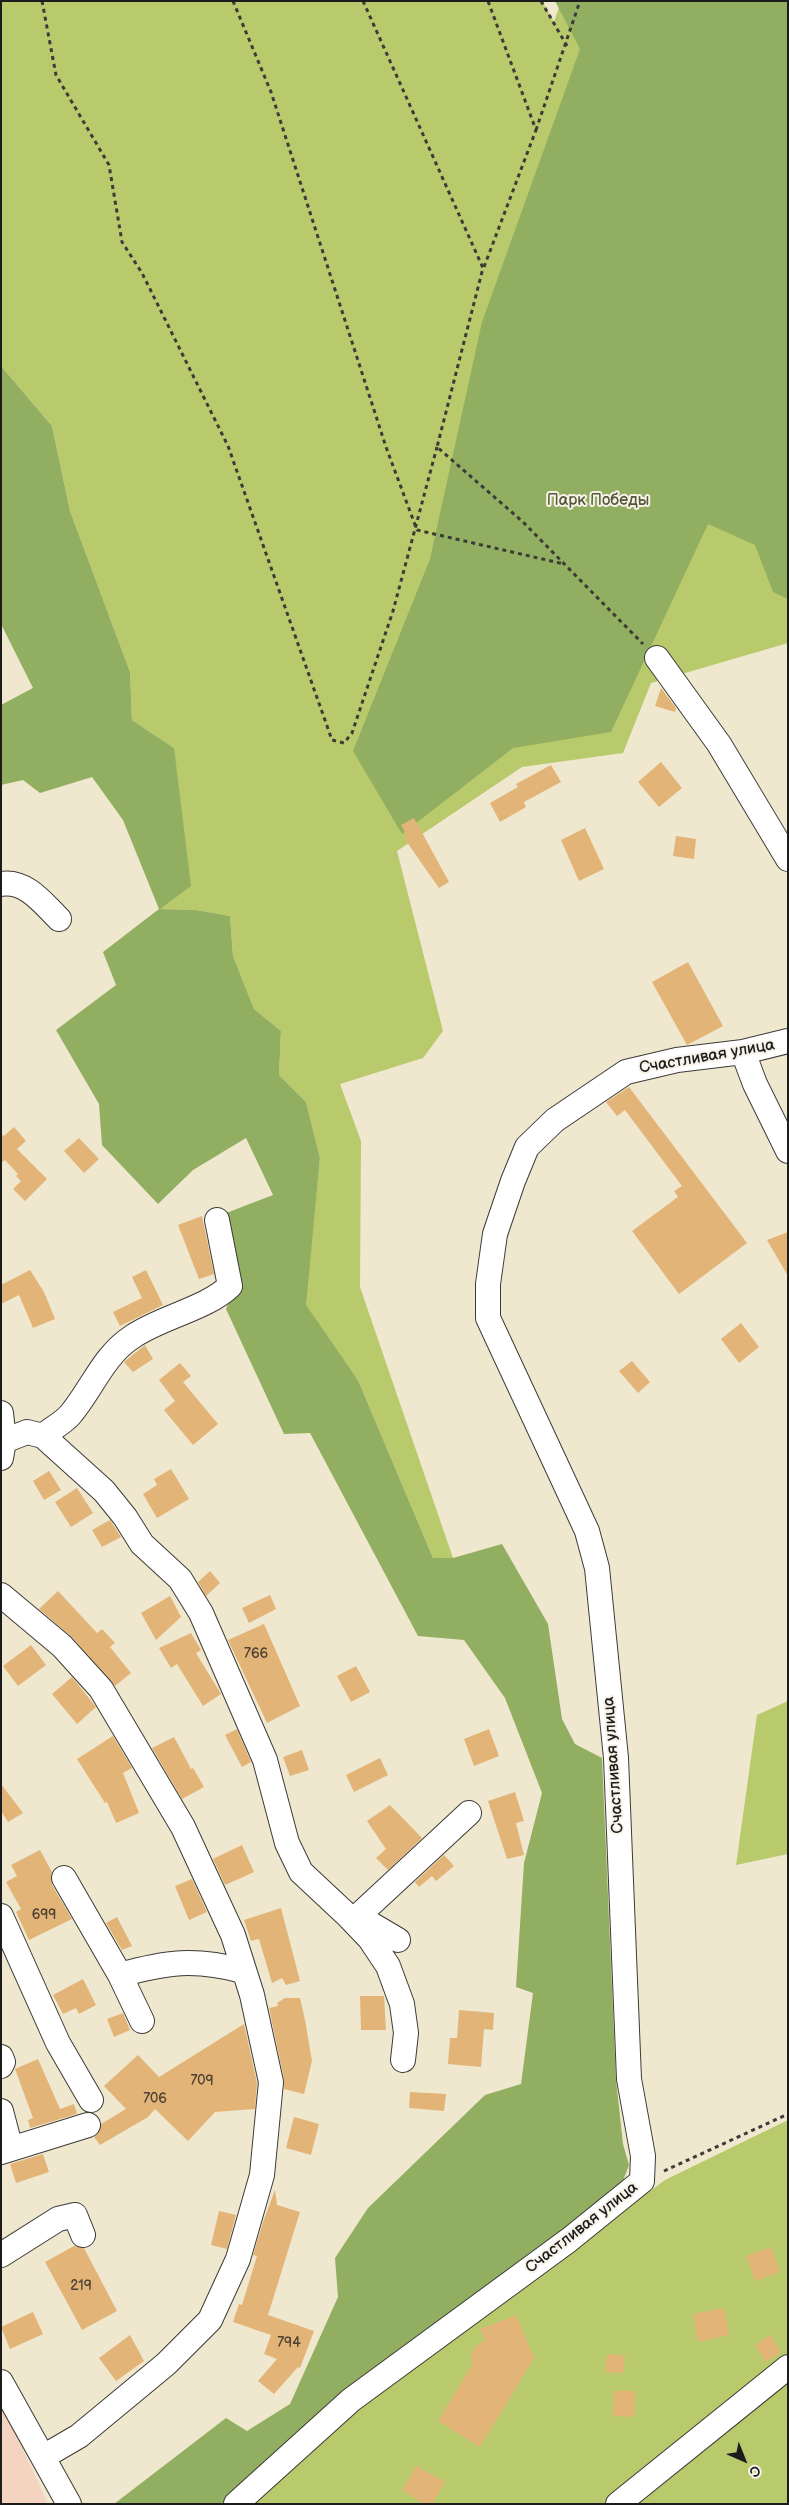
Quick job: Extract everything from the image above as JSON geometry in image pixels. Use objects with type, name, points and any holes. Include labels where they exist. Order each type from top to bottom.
[{"type":"street","points":[[656,658],[719,744],[788,859]]},
{"type":"street","points":[[1,884],[8,883],[28,888],[59,919]]},
{"type":"street","name":"Счастливая улица","points":[[236,2504],[352,2400],[561,2246],[642,2181],[643,2156],[629,2079],[616,1758],[597,1568],[587,1530],[488,1318],[488,1284],[495,1234],[523,1156],[527,1147],[555,1120],[626,1072],[677,1060],[743,1052],[788,1042]]},
{"type":"street","points":[[743,1052],[755,1084],[788,1151]]},
{"type":"street","points":[[43,1436],[70,1416],[108,1359],[131,1338],[160,1320],[221,1295],[230,1286],[217,1220]]},
{"type":"street","points":[[1,1413],[3,1450]]},
{"type":"street","points":[[3,1450],[27,1432],[43,1436],[104,1491],[125,1517],[142,1544],[180,1579],[201,1613],[266,1760],[288,1843],[301,1872],[353,1915],[398,1940]]},
{"type":"street","points":[[1,1596],[62,1646],[101,1689],[183,1827],[234,1935],[252,1995],[271,2082],[262,2175],[238,2260],[210,2320],[166,2364],[79,2436],[43,2457]]},
{"type":"street","points":[[353,1915],[469,1814]]},
{"type":"street","points":[[64,1878],[120,1974],[142,2021]]},
{"type":"street","points":[[353,1915],[388,1966],[402,2004],[406,2033],[402,2060]]},
{"type":"street","points":[[1,1916],[58,2043],[91,2100]]},
{"type":"street","points":[[120,1974],[159,1964],[193,1961],[243,1970]]},
{"type":"street","points":[[1,2057],[3,2062],[1,2066]]},
{"type":"street","points":[[1,2111],[6,2151],[88,2125]]},
{"type":"street","points":[[1,2255],[58,2219],[76,2215],[83,2235]]},
{"type":"street","points":[[618,2504],[788,2367]]},
{"type":"street","points":[[1,2382],[68,2504]]},
{"type":"path","points":[[42,1],[56,74],[109,165],[122,242],[151,290],[228,446],[332,740],[338,743],[344,743],[352,733],[393,611],[417,530],[483,268],[536,130],[580,1]]},
{"type":"path","points":[[233,1],[271,92],[383,437],[417,530]]},
{"type":"path","points":[[362,1],[483,268]]},
{"type":"path","points":[[488,1],[536,130]]},
{"type":"path","points":[[541,1],[566,44]]},
{"type":"path","points":[[438,447],[523,522],[656,658]]},
{"type":"path","points":[[417,530],[565,565]]},
{"type":"path","points":[[642,2181],[788,2114]]},
{"type":"shaded area","points":[[1,2404],[9,2419],[48,2504],[1,2504]]},
{"type":"green space","points":[[1,1],[542,1],[554,22],[561,1],[788,1],[788,643],[651,683],[623,753],[522,767],[397,851],[443,1031],[423,1058],[340,1084],[361,1141],[360,1287],[453,1558],[433,1558],[358,1380],[305,1305],[320,1158],[306,1102],[279,1075],[281,1031],[254,1009],[233,956],[230,916],[196,910],[159,909],[174,748],[132,720],[130,672],[70,511],[52,426],[1,366]]},
{"type":"green space","name":"Парк Победы","points":[[555,1],[788,1],[788,599],[773,592],[755,545],[708,524],[611,732],[513,748],[402,834],[353,751],[430,559],[482,322],[580,49]]},
{"type":"green space","points":[[1,366],[52,426],[70,511],[130,672],[132,720],[174,748],[191,886],[160,909],[196,910],[230,916],[233,956],[254,1009],[281,1031],[279,1075],[306,1102],[320,1158],[306,1305],[358,1380],[433,1558],[453,1558],[502,1544],[548,1624],[562,1719],[575,1744],[602,1758],[616,2080],[623,2144],[629,2165],[623,2181],[567,2227],[344,2392],[221,2504],[114,2504],[226,2418],[247,2431],[290,2404],[338,2297],[335,2258],[368,2208],[485,2095],[521,2084],[533,1993],[516,1987],[524,1863],[542,1793],[505,1698],[464,1640],[418,1636],[310,1433],[284,1434],[226,1309],[238,1282],[221,1215],[273,1195],[246,1138],[193,1170],[158,1204],[102,1145],[99,1104],[56,1030],[116,985],[103,952],[159,909],[123,820],[92,777],[40,793],[23,780],[1,785],[1,705],[33,688],[1,624]]},
{"type":"green space","points":[[788,1701],[788,1854],[736,1865],[757,1715]]},
{"type":"green space","points":[[788,2120],[788,2504],[253,2504],[357,2408],[665,2180]]},
{"type":"building","points":[[661,688],[676,708],[675,712],[655,706]]},
{"type":"building","points":[[661,762],[682,788],[659,807],[638,782]]},
{"type":"building","points":[[551,765],[561,782],[524,802],[526,807],[500,822],[490,803],[518,787],[516,784]]},
{"type":"building","points":[[414,818],[449,882],[439,888],[404,838],[407,836],[401,825]]},
{"type":"building","points":[[585,828],[604,869],[579,881],[561,840]]},
{"type":"building","points":[[676,836],[696,839],[694,859],[673,856]]},
{"type":"building","points":[[688,962],[723,1026],[687,1045],[652,982]]},
{"type":"building","points":[[629,1087],[747,1243],[679,1294],[632,1231],[678,1197],[674,1191],[682,1186],[625,1110],[617,1116],[606,1102]]},
{"type":"building","points":[[14,1127],[26,1141],[17,1149],[47,1179],[25,1201],[13,1189],[21,1181],[16,1176],[18,1174],[5,1160],[1,1163],[1,1134],[4,1136]]},
{"type":"building","points":[[79,1138],[99,1159],[84,1173],[64,1151]]},
{"type":"building","points":[[202,1216],[214,1274],[199,1279],[178,1225]]},
{"type":"building","points":[[788,1232],[788,1276],[767,1240]]},
{"type":"building","points":[[30,1270],[44,1292],[55,1319],[33,1328],[19,1295],[1,1304],[1,1285]]},
{"type":"building","points":[[146,1270],[163,1305],[120,1326],[113,1312],[142,1298],[132,1277]]},
{"type":"building","points":[[741,1323],[759,1347],[739,1363],[721,1339]]},
{"type":"building","points":[[145,1345],[153,1359],[133,1372],[124,1362]]},
{"type":"building","points":[[632,1361],[650,1382],[638,1393],[619,1371]]},
{"type":"building","points":[[180,1363],[191,1376],[183,1382],[218,1424],[193,1445],[164,1410],[175,1401],[159,1380]]},
{"type":"building","points":[[171,1469],[189,1499],[157,1518],[143,1494],[157,1485],[154,1479]]},
{"type":"building","points":[[49,1471],[61,1490],[44,1500],[33,1481]]},
{"type":"building","points":[[77,1488],[93,1513],[71,1527],[55,1502]]},
{"type":"building","points":[[110,1520],[121,1537],[102,1547],[92,1530]]},
{"type":"building","points":[[210,1571],[220,1583],[206,1596],[198,1582]]},
{"type":"building","points":[[58,1591],[97,1633],[102,1629],[115,1643],[110,1647],[131,1673],[115,1686],[72,1637],[39,1609]]},
{"type":"building","points":[[270,1595],[276,1609],[249,1623],[242,1608]]},
{"type":"building","points":[[170,1596],[181,1617],[156,1640],[141,1613]]},
{"type":"building","points":[[264,1624],[300,1706],[267,1723],[228,1640]]},
{"type":"building","points":[[191,1633],[201,1650],[196,1653],[221,1694],[203,1706],[177,1664],[171,1668],[159,1648]]},
{"type":"building","points":[[31,1645],[46,1665],[18,1686],[3,1666]]},
{"type":"building","points":[[356,1666],[370,1692],[351,1702],[337,1676]]},
{"type":"building","points":[[72,1677],[96,1707],[77,1724],[52,1694]]},
{"type":"building","points":[[237,1729],[251,1762],[242,1767],[225,1735]]},
{"type":"building","points":[[489,1729],[499,1756],[474,1766],[464,1739]]},
{"type":"building","points":[[113,1736],[132,1768],[123,1773],[139,1813],[116,1823],[107,1802],[105,1803],[77,1759]]},
{"type":"building","points":[[174,1737],[191,1769],[193,1768],[204,1787],[182,1799],[152,1748]]},
{"type":"building","points":[[302,1750],[309,1770],[290,1776],[283,1757]]},
{"type":"building","points":[[380,1758],[388,1775],[354,1792],[346,1775]]},
{"type":"building","points":[[1,1784],[23,1813],[8,1822],[1,1811]]},
{"type":"building","points":[[515,1792],[524,1821],[516,1823],[524,1855],[507,1859],[488,1801]]},
{"type":"building","points":[[390,1805],[422,1838],[388,1870],[376,1858],[386,1849],[367,1821]]},
{"type":"building","points":[[242,1845],[254,1872],[225,1885],[213,1859]]},
{"type":"building","points":[[40,1850],[52,1872],[52,1885],[72,1919],[29,1940],[16,1912],[21,1909],[6,1882],[17,1876],[11,1865]]},
{"type":"building","points":[[444,1855],[454,1866],[436,1881],[432,1876],[419,1887],[415,1882]]},
{"type":"building","points":[[192,1879],[207,1912],[189,1920],[175,1886]]},
{"type":"building","points":[[281,1908],[300,1981],[286,1985],[282,1978],[272,1983],[259,1939],[251,1941],[244,1920]]},
{"type":"building","points":[[117,1917],[132,1946],[122,1950],[106,1923]]},
{"type":"building","points":[[83,1979],[96,2005],[79,2014],[76,2008],[63,2014],[53,1995]]},
{"type":"building","points":[[360,1996],[384,1996],[386,2030],[361,2030]]},
{"type":"building","points":[[285,1998],[300,1998],[305,2020],[312,2061],[304,2094],[284,2089],[284,2079],[269,2008],[278,2006],[277,2003]]},
{"type":"building","points":[[459,2010],[494,2013],[493,2030],[484,2029],[481,2067],[448,2064],[450,2038],[457,2038]]},
{"type":"building","points":[[123,2013],[130,2030],[114,2037],[107,2019]]},
{"type":"building","points":[[244,2024],[257,2083],[255,2109],[215,2112],[188,2141],[155,2109],[148,2117],[100,2145],[94,2137],[98,2134],[101,2124],[126,2109],[104,2086],[138,2055],[159,2077]]},
{"type":"building","points":[[38,2059],[60,2109],[74,2104],[77,2114],[30,2128],[28,2120],[33,2118],[15,2069]]},
{"type":"building","points":[[410,2092],[446,2094],[444,2111],[409,2108]]},
{"type":"building","points":[[294,2117],[319,2124],[311,2155],[286,2148]]},
{"type":"building","points":[[43,2154],[49,2172],[16,2183],[10,2164]]},
{"type":"building","points":[[275,2190],[277,2205],[300,2212],[268,2315],[314,2331],[300,2368],[298,2367],[274,2394],[258,2381],[277,2359],[264,2354],[271,2335],[233,2322],[239,2304],[242,2305],[257,2256],[253,2255]]},
{"type":"building","points":[[219,2211],[236,2215],[227,2249],[211,2245]]},
{"type":"building","points":[[74,2246],[84,2248],[117,2311],[82,2330],[45,2262]]},
{"type":"building","points":[[771,2247],[780,2272],[755,2281],[746,2256]]},
{"type":"building","points":[[724,2308],[729,2335],[698,2342],[693,2314]]},
{"type":"building","points":[[33,2312],[43,2334],[10,2349],[1,2327]]},
{"type":"building","points":[[516,2315],[534,2358],[480,2447],[438,2421],[472,2365],[471,2355],[474,2348],[485,2339],[480,2329]]},
{"type":"building","points":[[130,2335],[144,2361],[116,2381],[99,2358]]},
{"type":"building","points":[[770,2335],[781,2352],[766,2362],[755,2345]]},
{"type":"building","points":[[607,2354],[625,2356],[623,2373],[605,2372]]},
{"type":"building","points":[[614,2391],[635,2391],[634,2417],[613,2416]]},
{"type":"building","points":[[416,2466],[445,2482],[432,2504],[424,2504],[402,2490]]}]
